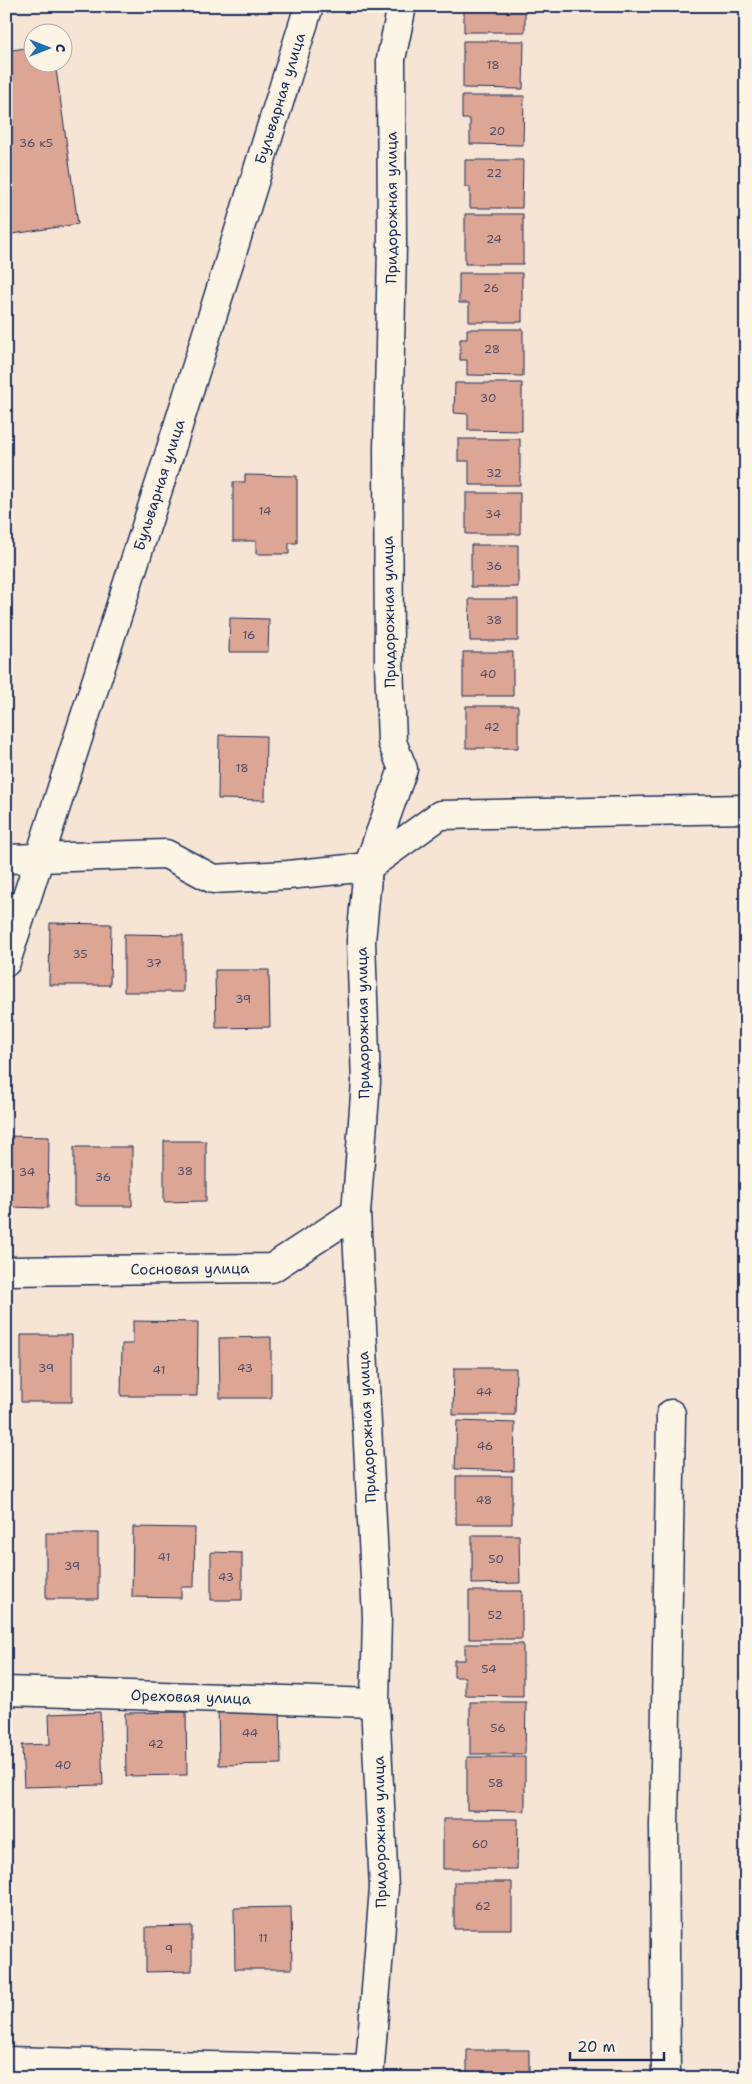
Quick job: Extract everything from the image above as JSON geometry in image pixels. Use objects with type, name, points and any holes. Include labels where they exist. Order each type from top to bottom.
[{"type":"street","name":"Бульварная улица","points":[[6,962],[41,858],[309,6]]},
{"type":"street","name":"Придорожная улица","points":[[369,2074],[384,1888],[375,1703],[377,1617],[356,1213],[366,1082],[361,941],[368,867],[403,769],[392,742],[389,663],[388,459],[392,254],[391,59],[402,6]]},
{"type":"street","points":[[6,859],[166,854],[213,879],[288,875],[368,867],[440,814],[746,809]]},
{"type":"street","name":"Сосновая улица","points":[[6,1271],[272,1268],[356,1213]]},
{"type":"street","points":[[666,2078],[664,1826],[672,1414]]},
{"type":"street","name":"Ореховая улица","points":[[6,1691],[375,1703]]},
{"type":"street","points":[[6,2061],[369,2074]]},
{"type":"building","points":[[464,6],[525,6],[525,32],[464,32]]},
{"type":"building","points":[[463,41],[524,41],[523,89],[463,88]]},
{"type":"building","points":[[22,49],[22,72],[56,72],[78,224],[6,235],[6,51]]},
{"type":"building","points":[[462,96],[524,96],[523,145],[470,144],[470,119],[462,119]]},
{"type":"building","points":[[465,160],[523,160],[522,208],[470,208],[470,187],[465,187]]},
{"type":"building","points":[[465,214],[523,214],[523,264],[465,264]]},
{"type":"building","points":[[459,273],[522,273],[522,322],[469,322],[469,303],[459,303]]},
{"type":"building","points":[[467,329],[523,329],[523,376],[467,375],[467,360],[460,360],[460,339],[467,339]]},
{"type":"building","points":[[455,383],[522,383],[522,431],[468,430],[468,414],[454,413]]},
{"type":"building","points":[[458,439],[520,439],[520,485],[469,485],[469,461],[458,461]]},
{"type":"building","points":[[245,475],[297,476],[297,543],[289,543],[289,554],[256,554],[256,541],[233,541],[233,482],[245,482]]},
{"type":"building","points":[[466,493],[520,493],[520,534],[466,534]]},
{"type":"building","points":[[471,545],[518,545],[518,587],[471,587]]},
{"type":"building","points":[[469,599],[518,599],[518,641],[470,641]]},
{"type":"building","points":[[230,618],[269,619],[268,652],[229,652]]},
{"type":"building","points":[[463,652],[513,652],[513,696],[463,696]]},
{"type":"building","points":[[466,706],[518,706],[518,748],[466,748]]},
{"type":"building","points":[[219,735],[266,736],[265,800],[218,799]]},
{"type":"building","points":[[50,923],[111,924],[110,985],[49,985]]},
{"type":"building","points":[[124,934],[183,935],[183,992],[124,992]]},
{"type":"building","points":[[215,970],[269,970],[270,1027],[216,1028]]},
{"type":"building","points":[[6,1136],[49,1137],[48,1208],[6,1207]]},
{"type":"building","points":[[164,1141],[206,1141],[206,1201],[164,1202]]},
{"type":"building","points":[[74,1147],[132,1147],[132,1206],[74,1206]]},
{"type":"building","points":[[133,1321],[198,1322],[197,1396],[121,1396],[122,1344],[133,1344]]},
{"type":"building","points":[[21,1335],[72,1335],[72,1402],[21,1402]]},
{"type":"building","points":[[271,1337],[271,1398],[220,1398],[219,1338]]},
{"type":"building","points":[[454,1368],[516,1368],[515,1415],[453,1415]]},
{"type":"building","points":[[457,1421],[515,1423],[514,1471],[455,1469]]},
{"type":"building","points":[[456,1476],[512,1476],[512,1524],[456,1524]]},
{"type":"building","points":[[133,1527],[195,1528],[194,1587],[181,1587],[181,1598],[132,1597]]},
{"type":"building","points":[[46,1533],[98,1533],[98,1599],[46,1599]]},
{"type":"building","points":[[472,1535],[519,1535],[520,1583],[472,1584]]},
{"type":"building","points":[[211,1552],[242,1553],[242,1600],[211,1600]]},
{"type":"building","points":[[469,1591],[522,1591],[522,1639],[469,1639]]},
{"type":"building","points":[[465,1644],[523,1644],[523,1696],[465,1695],[465,1677],[454,1677],[454,1660],[465,1660]]},
{"type":"building","points":[[280,1702],[281,1764],[219,1765],[218,1703]]},
{"type":"building","points":[[470,1702],[526,1702],[525,1754],[470,1754]]},
{"type":"building","points":[[100,1712],[103,1785],[24,1787],[22,1745],[50,1744],[49,1714]]},
{"type":"building","points":[[186,1712],[187,1775],[126,1776],[125,1713]]},
{"type":"building","points":[[467,1757],[525,1757],[525,1811],[467,1810]]},
{"type":"building","points":[[443,1819],[518,1819],[517,1869],[443,1869]]},
{"type":"building","points":[[454,1882],[512,1882],[512,1929],[454,1929]]},
{"type":"building","points":[[291,1907],[292,1969],[235,1969],[234,1908]]},
{"type":"building","points":[[192,1926],[192,1971],[146,1972],[146,1927]]},
{"type":"building","points":[[467,2050],[529,2050],[529,2078],[467,2078]]}]
